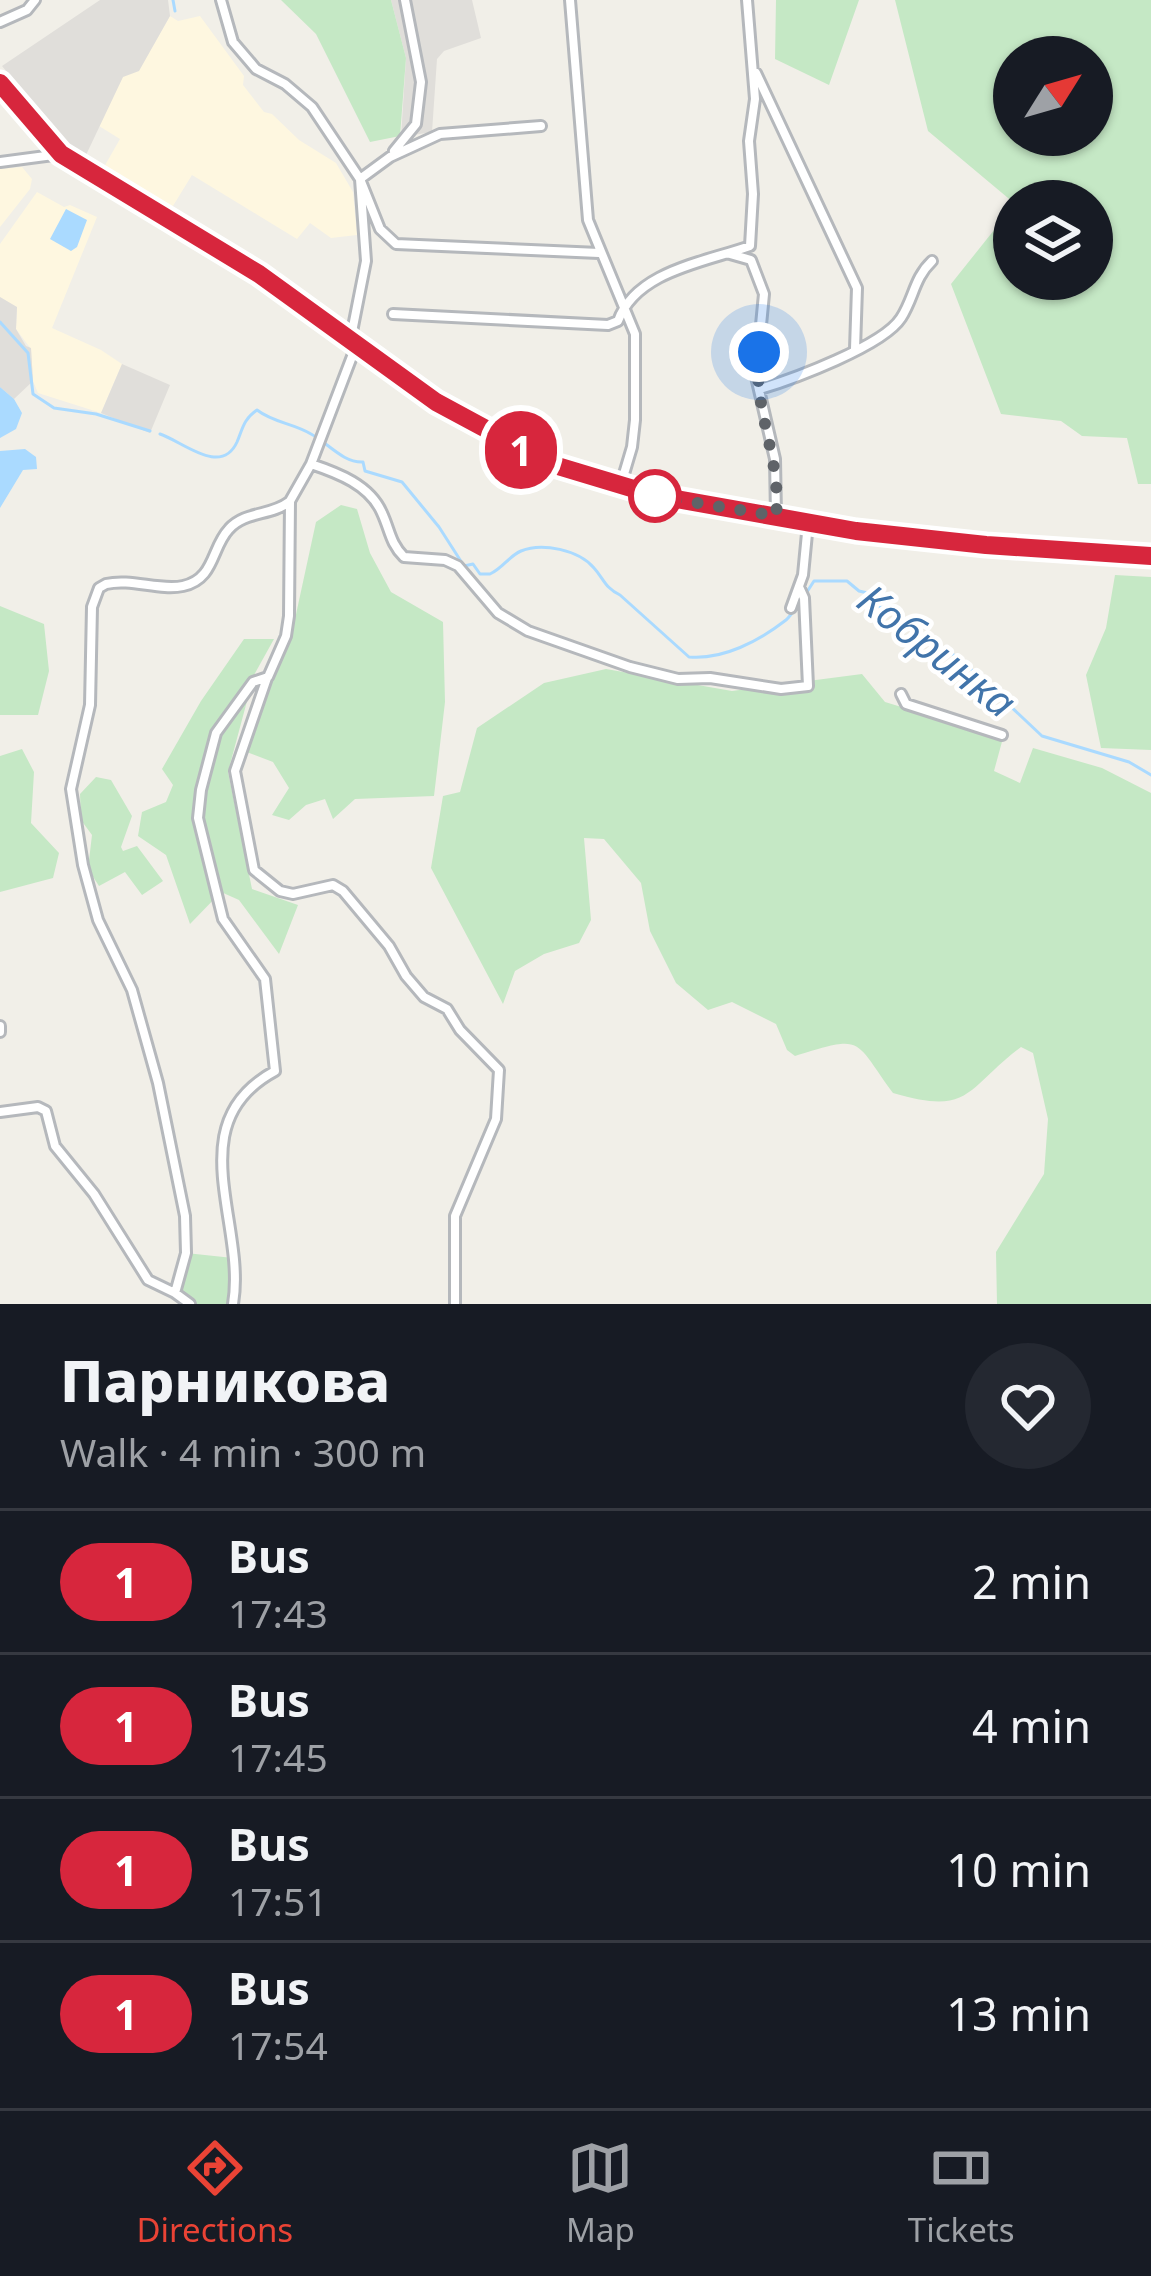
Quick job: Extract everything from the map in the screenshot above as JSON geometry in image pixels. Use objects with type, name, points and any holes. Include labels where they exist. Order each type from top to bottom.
[{"type":"main road","points":[[0,82],[61,154],[259,274],[436,402],[551,464],[620,487],[909,539],[1151,556]]},
{"type":"street","points":[[0,22],[27,10],[34,0]]},
{"type":"street","points":[[221,0],[233,42],[256,69],[285,84],[312,107],[360,178],[380,229],[396,244],[598,253]]},
{"type":"street","points":[[390,157],[416,124],[421,82],[405,0]]},
{"type":"street","points":[[571,0],[588,220],[598,253],[625,302],[637,355],[632,447],[620,487]]},
{"type":"street","points":[[393,314],[603,326],[618,321],[625,302],[675,271],[750,246],[753,66],[747,0]]},
{"type":"street","points":[[753,66],[857,287],[856,349]]},
{"type":"street","points":[[360,178],[390,157],[440,134],[541,126]]},
{"type":"street","points":[[0,162],[61,154]]},
{"type":"street","points":[[175,1293],[186,1253],[185,1216],[158,1083],[132,990],[98,920],[83,866],[71,789],[90,705],[92,607],[99,588],[106,584],[179,587],[195,581],[209,570],[222,537],[236,522],[279,510],[290,501],[311,464],[353,344],[367,261],[360,178]]},
{"type":"street","points":[[729,253],[751,260],[764,294],[756,376],[775,459],[776,516]]},
{"type":"street","points":[[760,389],[797,378],[899,322],[914,283],[932,261]]},
{"type":"street","points":[[311,464],[339,473],[376,500],[393,545],[404,557],[445,560],[458,566],[498,613],[528,631],[678,679],[710,678],[782,689],[808,686],[802,592],[808,521]]},
{"type":"street","points":[[290,501],[286,636],[235,771],[254,870],[280,891],[307,894],[333,885],[344,891],[424,997],[447,1009],[460,1030],[499,1070],[496,1119],[455,1216],[455,1304]]},
{"type":"street","points":[[791,608],[802,592]]},
{"type":"street","points":[[233,1304],[233,1258],[219,1161],[223,1136],[250,1085],[275,1071],[272,1028],[266,979],[223,919],[198,818],[216,734],[253,682],[268,677]]},
{"type":"street","points":[[901,694],[906,704],[1002,735]]},
{"type":"street","points":[[0,1112],[38,1107],[46,1111],[55,1146],[94,1194],[148,1280],[190,1304]]},
{"type":"shaded area","points":[[100,0],[168,0],[170,16],[139,71],[123,77],[86,155],[52,127],[2,66]]},
{"type":"shaded area","points":[[391,0],[472,0],[481,38],[444,51],[437,59],[432,132],[401,137],[406,58]]},
{"type":"shaded area","points":[[170,16],[178,21],[200,16],[264,112],[336,163],[353,192],[357,235],[331,238],[310,223],[297,239],[192,175],[168,214],[100,174],[120,139],[99,126],[123,76],[139,70]]},
{"type":"shaded area","points":[[22,167],[32,179],[30,189],[0,227],[0,169]]},
{"type":"shaded area","points":[[37,192],[97,217],[52,328],[122,364],[101,413],[38,393],[31,349],[16,329],[17,308],[0,297],[0,244]]},
{"type":"shaded area","points":[[0,297],[17,307],[16,329],[31,348],[33,381],[14,399],[0,387]]},
{"type":"shaded area","points":[[122,364],[170,385],[150,433],[101,413]]},
{"type":"green space","points":[[281,0],[391,0],[406,58],[400,136],[370,142],[316,34]]},
{"type":"green space","points":[[776,0],[859,0],[829,85],[775,59]]},
{"type":"green space","points":[[895,0],[1151,0],[1151,484],[1138,484],[1127,438],[1082,436],[1061,421],[1001,414],[951,284],[993,231],[993,300],[1113,300],[1113,180],[993,180],[993,185],[928,131]]},
{"type":"green space","points":[[341,505],[357,509],[370,553],[391,592],[443,622],[445,702],[434,796],[355,799],[333,819],[325,799],[306,805],[289,820],[272,815],[289,788],[273,762],[244,751],[290,642],[316,522]]},
{"type":"green space","points":[[1115,575],[1151,577],[1151,750],[1101,748],[1086,675],[1106,628]]},
{"type":"green space","points":[[0,606],[44,624],[49,671],[38,715],[0,715]]},
{"type":"green space","points":[[244,639],[274,639],[254,675],[228,772],[252,889],[298,905],[279,954],[239,900],[221,892],[190,924],[166,855],[138,836],[142,812],[166,802],[173,785],[162,769]]},
{"type":"green space","points":[[606,669],[732,691],[862,674],[885,702],[1003,738],[994,771],[1020,783],[1033,748],[1102,768],[1151,793],[1151,1304],[997,1304],[996,1252],[1044,1174],[1048,1119],[1033,1053],[1021,1047],[966,1094],[938,1101],[893,1093],[855,1046],[834,1045],[795,1056],[787,1050],[776,1024],[732,1002],[708,1010],[676,983],[650,931],[641,883],[604,839],[584,838],[591,920],[579,943],[544,954],[515,971],[503,1004],[431,868],[443,796],[460,792],[477,728],[544,683]]},
{"type":"green space","points":[[22,749],[34,772],[31,823],[59,853],[53,878],[0,892],[0,756]]},
{"type":"green space","points":[[96,777],[111,780],[132,816],[123,851],[137,846],[163,881],[142,895],[125,872],[99,886],[88,869],[92,835],[81,820],[80,794]]},
{"type":"green space","points":[[186,1253],[233,1258],[233,1304],[190,1304],[175,1293]]},
{"type":"water","points":[[66,209],[87,220],[71,251],[50,239]]},
{"type":"water","points":[[0,387],[22,413],[16,429],[0,438]]},
{"type":"water","points":[[25,449],[36,457],[37,469],[23,470],[0,508],[0,451]]},
{"type":"waterway","points":[[173,0],[175,11]]},
{"type":"waterway","name":"Кобринка","points":[[0,322],[28,353],[33,394],[54,408],[96,414],[150,431]]},
{"type":"waterway","name":"Кобринка","points":[[160,434],[201,454],[221,457],[230,452],[257,410],[363,462],[365,471],[402,482],[464,566],[473,564],[480,574],[490,574],[530,548],[579,556],[689,657],[728,652],[764,635],[789,617],[814,581],[847,581],[859,591],[876,595],[875,605],[889,610],[924,640],[958,657],[1042,736],[1129,762],[1151,775]]},
{"type":"bus line","name":"1","points":[[0,83],[61,154],[259,274],[436,402],[551,464],[654,495],[856,531],[1151,556]]},
{"type":"route","points":[[655,496],[776,516],[775,459],[756,376],[759,352]]}]
